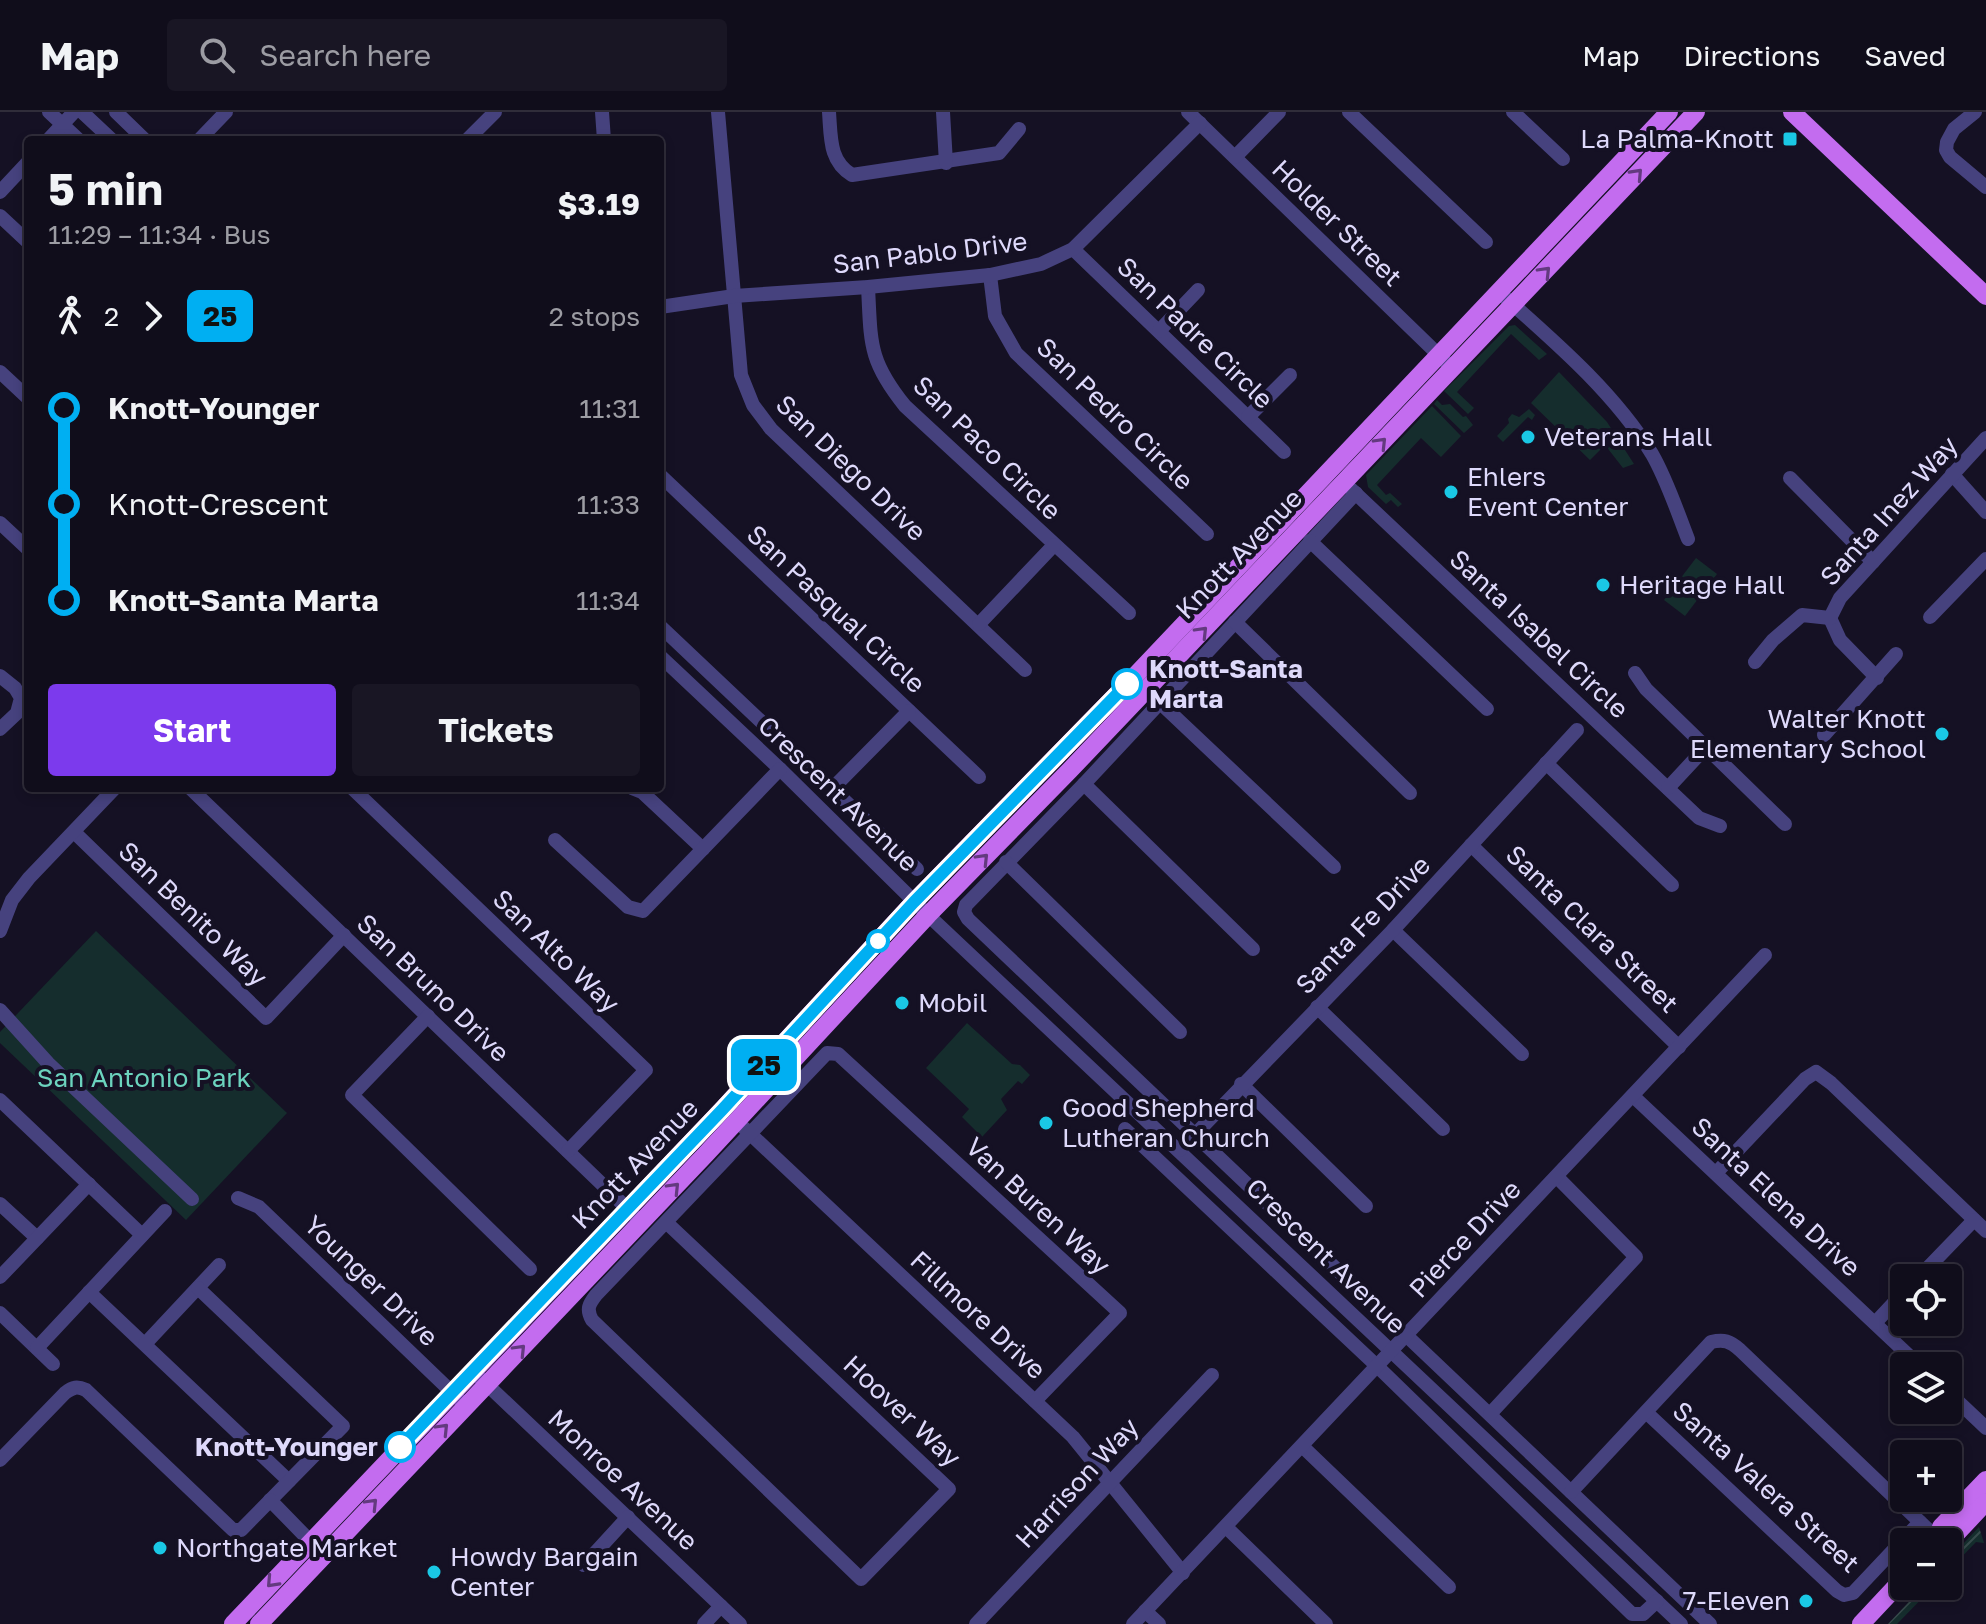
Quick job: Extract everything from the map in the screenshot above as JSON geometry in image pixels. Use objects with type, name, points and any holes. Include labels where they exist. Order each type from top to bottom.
[{"type":"main road","name":"Knott Avenue","points":[[1506,299],[1669,112]]},
{"type":"main road","name":"Knott Avenue","points":[[806,1033],[928,915],[1146,690],[1344,481],[1446,362],[1506,299],[1696,112]]},
{"type":"main road","points":[[1792,112],[1986,296]]},
{"type":"main road","name":"Knott Avenue","points":[[480,1377],[642,1222],[736,1122],[914,902],[1146,690]]},
{"type":"main road","name":"Knott Avenue","points":[[233,1624],[317,1547],[480,1377],[628,1209],[736,1122]]},
{"type":"main road","points":[[1941,1528],[1986,1480]]},
{"type":"main road","points":[[1961,1528],[1986,1502]]},
{"type":"main road","name":"Knott Avenue","points":[[259,1624],[317,1547]]},
{"type":"main road","points":[[1861,1624],[1890,1593]]},
{"type":"street","points":[[49,112],[75,136]]},
{"type":"street","points":[[52,136],[74,112]]},
{"type":"street","points":[[82,112],[108,136]]},
{"type":"street","points":[[116,112],[141,136]]},
{"type":"street","points":[[203,136],[226,112]]},
{"type":"street","points":[[471,136],[495,112]]},
{"type":"street","points":[[602,112],[604,136]]},
{"type":"street","name":"San Diego Drive","points":[[718,112],[741,375],[753,405],[771,429],[1025,670]]},
{"type":"street","points":[[829,112],[832,148],[839,167],[852,175],[999,153],[1019,129]]},
{"type":"street","points":[[943,112],[946,163]]},
{"type":"street","name":"Holder Street","points":[[1188,112],[1446,362]]},
{"type":"street","points":[[1235,157],[1279,112]]},
{"type":"street","points":[[1349,112],[1486,242]]},
{"type":"street","points":[[1513,112],[1563,159]]},
{"type":"street","points":[[1975,112],[1954,129],[1946,150],[1950,157],[1986,187]]},
{"type":"street","name":"San Pablo Drive","points":[[664,306],[734,296],[990,275],[1041,264],[1073,249],[1200,123]]},
{"type":"street","points":[[0,192],[24,166]]},
{"type":"street","points":[[0,216],[24,238]]},
{"type":"street","name":"San Padre Circle","points":[[1073,249],[1284,452]]},
{"type":"street","name":"San Pedro Circle","points":[[990,275],[995,316],[1016,353],[1207,534]]},
{"type":"street","name":"San Paco Circle","points":[[868,287],[872,350],[884,380],[905,406],[1129,613]]},
{"type":"street","points":[[1159,331],[1198,290]]},
{"type":"street","points":[[1506,299],[1630,421],[1657,463],[1688,539]]},
{"type":"street","points":[[0,372],[24,394]]},
{"type":"street","points":[[1248,417],[1290,375]]},
{"type":"street","name":"Santa Inez Way","points":[[1755,662],[1773,640],[1802,615],[1830,618],[1840,598],[1986,438]]},
{"type":"street","points":[[1952,474],[1986,512]]},
{"type":"street","points":[[1790,478],[1873,562]]},
{"type":"street","name":"San Pasqual Circle","points":[[664,479],[979,777]]},
{"type":"street","points":[[1180,1032],[1006,862],[1084,784],[1146,690],[1235,622],[1310,541],[1344,481]]},
{"type":"street","name":"Santa Isabel Circle","points":[[1344,481],[1699,818],[1720,826]]},
{"type":"street","points":[[0,523],[24,545]]},
{"type":"street","points":[[1310,541],[1487,709]]},
{"type":"street","points":[[979,624],[1054,545]]},
{"type":"street","points":[[1930,617],[1986,559]]},
{"type":"street","points":[[1830,618],[1840,640],[1877,678]]},
{"type":"street","points":[[1235,622],[1410,793]]},
{"type":"street","points":[[664,630],[917,869]]},
{"type":"street","points":[[1824,735],[1896,654]]},
{"type":"street","name":"Crescent Avenue","points":[[664,660],[914,902],[1681,1624]]},
{"type":"street","points":[[1635,673],[1646,689],[1785,824]]},
{"type":"street","points":[[0,676],[15,688],[21,698],[17,713],[0,729]]},
{"type":"street","points":[[1146,690],[1334,867]]},
{"type":"street","points":[[832,789],[909,711]]},
{"type":"street","name":"Santa Fe Drive","points":[[1180,1150],[1393,930],[1577,730]]},
{"type":"street","points":[[1668,788],[1707,746]]},
{"type":"street","points":[[1546,763],[1672,885]]},
{"type":"street","points":[[555,840],[628,907],[643,911],[780,769]]},
{"type":"street","points":[[1084,784],[1253,949]]},
{"type":"street","points":[[0,931],[12,900],[29,878],[111,792]]},
{"type":"street","name":"San Bruno Drive","points":[[194,792],[642,1222]]},
{"type":"street","name":"San Alto Way","points":[[356,792],[646,1070],[568,1151]]},
{"type":"street","points":[[642,792],[703,849]]},
{"type":"street","name":"San Benito Way","points":[[74,832],[266,1018],[344,935]]},
{"type":"street","name":"Santa Clara Street","points":[[1471,845],[1679,1047]]},
{"type":"street","name":"Crescent Avenue","points":[[1006,862],[966,905],[964,912],[968,919],[1710,1624]]},
{"type":"street","points":[[1393,930],[1522,1054]]},
{"type":"street","name":"Pierce Drive","points":[[1133,1624],[1765,955]]},
{"type":"street","points":[[1317,1007],[1443,1129]]},
{"type":"street","points":[[0,1010],[48,1063],[192,1199]]},
{"type":"street","points":[[428,1016],[352,1095],[530,1269]]},
{"type":"street","name":"Van Buren Way","points":[[736,1122],[827,1053],[833,1052],[1120,1313],[1035,1401]]},
{"type":"street","points":[[1716,1173],[1805,1079],[1816,1072],[1986,1231]]},
{"type":"street","points":[[1241,1084],[1366,1206]]},
{"type":"street","name":"Santa Elena Drive","points":[[1633,1096],[1905,1352]]},
{"type":"street","points":[[0,1100],[142,1235]]},
{"type":"street","points":[[667,1223],[736,1122]]},
{"type":"street","name":"Fillmore Drive","points":[[736,1122],[1073,1437],[1183,1573]]},
{"type":"street","points":[[1125,1129],[1378,1367],[1632,1614],[1643,1614],[1657,1601]]},
{"type":"street","points":[[1490,1414],[1636,1257],[1557,1177]]},
{"type":"street","points":[[0,1277],[89,1184]]},
{"type":"street","name":"Younger Drive","points":[[238,1198],[259,1207],[459,1399]]},
{"type":"street","points":[[0,1204],[37,1238]]},
{"type":"street","points":[[37,1348],[165,1211]]},
{"type":"street","points":[[1932,1264],[1974,1220]]},
{"type":"street","name":"Hoover Way","points":[[667,1223],[949,1489],[861,1579],[588,1313],[596,1295],[667,1223]]},
{"type":"street","points":[[145,1344],[219,1265]]},
{"type":"street","points":[[2,1454],[65,1393],[79,1387],[86,1390],[237,1531],[343,1426],[198,1288]]},
{"type":"street","points":[[89,1292],[289,1481]]},
{"type":"street","points":[[1875,1323],[1890,1307]]},
{"type":"street","points":[[0,1313],[53,1364]]},
{"type":"street","points":[[1571,1492],[1711,1342],[1721,1339],[1732,1343],[1926,1528]]},
{"type":"street","name":"Harrison Way","points":[[976,1624],[1212,1375]]},
{"type":"street","name":"Monroe Avenue","points":[[480,1377],[740,1624]]},
{"type":"street","points":[[1962,1405],[1986,1428]]},
{"type":"street","name":"Santa Valera Street","points":[[1647,1413],[1844,1595],[1853,1593],[1920,1522]]},
{"type":"street","points":[[1302,1446],[1449,1587]]},
{"type":"street","points":[[270,1500],[317,1547]]},
{"type":"street","points":[[584,1565],[628,1517]]},
{"type":"street","points":[[1226,1527],[1326,1624]]},
{"type":"street","points":[[704,1624],[721,1606]]},
{"type":"street","points":[[1145,1611],[1159,1624]]},
{"type":"green space","points":[[1515,325],[1547,354],[1539,360],[1511,334],[1457,392],[1474,408],[1468,414],[1444,391],[1509,326]]},
{"type":"green space","points":[[1559,372],[1607,422],[1634,464],[1623,468],[1605,445],[1590,460],[1531,403]]},
{"type":"green space","points":[[1437,400],[1442,405],[1450,404],[1473,425],[1464,433],[1434,404]]},
{"type":"green space","points":[[1432,406],[1461,436],[1441,457],[1421,438],[1377,485],[1386,495],[1390,493],[1402,504],[1398,507],[1391,500],[1386,504],[1368,487],[1366,475]]},
{"type":"green space","points":[[1529,409],[1535,415],[1532,420],[1528,417],[1503,442],[1497,436],[1509,423],[1508,419],[1512,414],[1519,417]]},
{"type":"green space","points":[[1696,558],[1717,574],[1685,616],[1664,600]]},
{"type":"green space","name":"San Antonio Park","points":[[96,931],[287,1113],[186,1220],[0,1043],[0,1032]]},
{"type":"green space","points":[[967,1023],[1012,1064],[1020,1065],[1030,1075],[1022,1084],[1018,1081],[1001,1099],[1007,1110],[982,1137],[962,1117],[969,1109],[926,1068]]},
{"type":"green space","points":[[1979,1527],[1984,1543],[1976,1542],[1962,1556],[1962,1545]]},
{"type":"green space","points":[[1911,1600],[1920,1600],[1897,1624],[1888,1624]]},
{"type":"bus line","name":"25","points":[[400,1447],[722,1110],[914,902],[1127,684]]},
{"type":"place","name":"La Palma-Knott","points":[[1790,139]]},
{"type":"place","name":"Veterans Hall","points":[[1528,437]]},
{"type":"place","name":"Ehlers Event Center","points":[[1451,492]]},
{"type":"place","name":"Heritage Hall","points":[[1603,585]]},
{"type":"place","name":"Knott-Santa Marta","points":[[1127,684]]},
{"type":"place","name":"Walter Knott Elementary School","points":[[1942,734]]},
{"type":"place","name":"Mobil","points":[[902,1003]]},
{"type":"place","name":"Good Shepherd Lutheran Church","points":[[1046,1123]]},
{"type":"place","name":"Knott-Younger","points":[[400,1447]]},
{"type":"place","name":"Northgate Market","points":[[160,1548]]},
{"type":"place","name":"Howdy Bargain Center","points":[[434,1572]]},
{"type":"place","name":"7-Eleven","points":[[1806,1601]]}]
